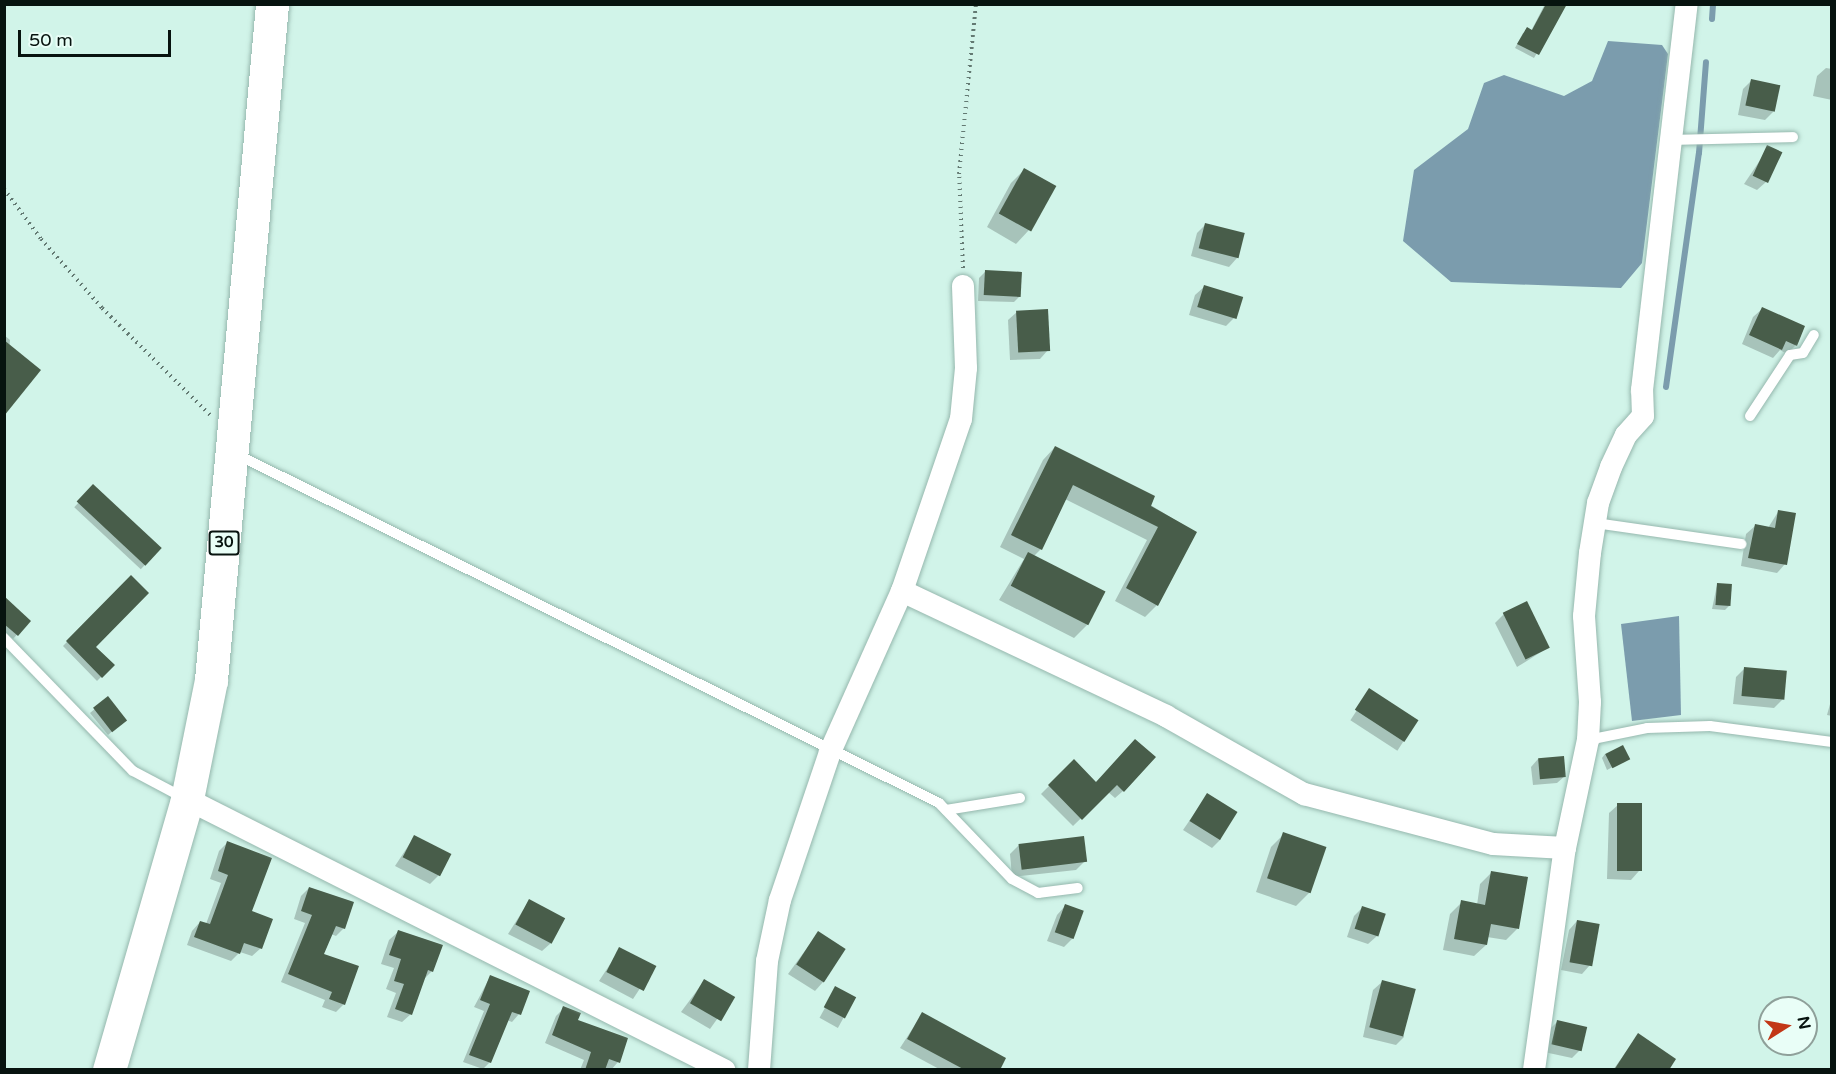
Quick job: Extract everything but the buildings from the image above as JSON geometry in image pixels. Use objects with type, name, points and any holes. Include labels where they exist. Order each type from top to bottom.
[{"type":"main road","name":"30","points":[[109,1070],[188,799],[211,680],[272,4]]},
{"type":"street","points":[[1534,1070],[1565,848],[1588,740],[1590,702],[1584,616],[1595,523],[1611,467],[1626,435],[1643,416],[1642,390],[1674,140],[1687,4]]},
{"type":"street","points":[[759,1070],[772,931],[830,752],[902,591],[961,419],[966,368],[963,286]]},
{"type":"street","points":[[902,591],[1166,716],[1304,794],[1493,844],[1565,848]]},
{"type":"street","points":[[188,799],[724,1070]]},
{"type":"lane","points":[[1674,140],[1793,137]]},
{"type":"lane","points":[[1750,416],[1790,355],[1803,353],[1814,335]]},
{"type":"lane","points":[[233,437],[830,752],[939,803],[1012,879],[1038,893],[1078,888]]},
{"type":"lane","points":[[1595,523],[1741,544]]},
{"type":"lane","points":[[4,639],[133,771],[160,788],[188,799]]},
{"type":"lane","points":[[1588,740],[1647,728],[1710,726],[1832,742]]},
{"type":"lane","points":[[946,810],[1020,798]]},
{"type":"path","points":[[963,286],[959,174],[976,4]]},
{"type":"path","points":[[4,189],[41,239],[102,308],[207,415],[233,437]]},
{"type":"water","points":[[1608,41],[1662,45],[1668,54],[1642,263],[1621,288],[1451,282],[1403,241],[1414,170],[1468,129],[1484,83],[1504,75],[1564,96],[1592,81]]},
{"type":"water","points":[[1679,616],[1681,715],[1632,721],[1621,624]]},
{"type":"waterway","points":[[1712,19],[1713,4]]},
{"type":"waterway","points":[[1666,387],[1699,153],[1706,62]]}]
